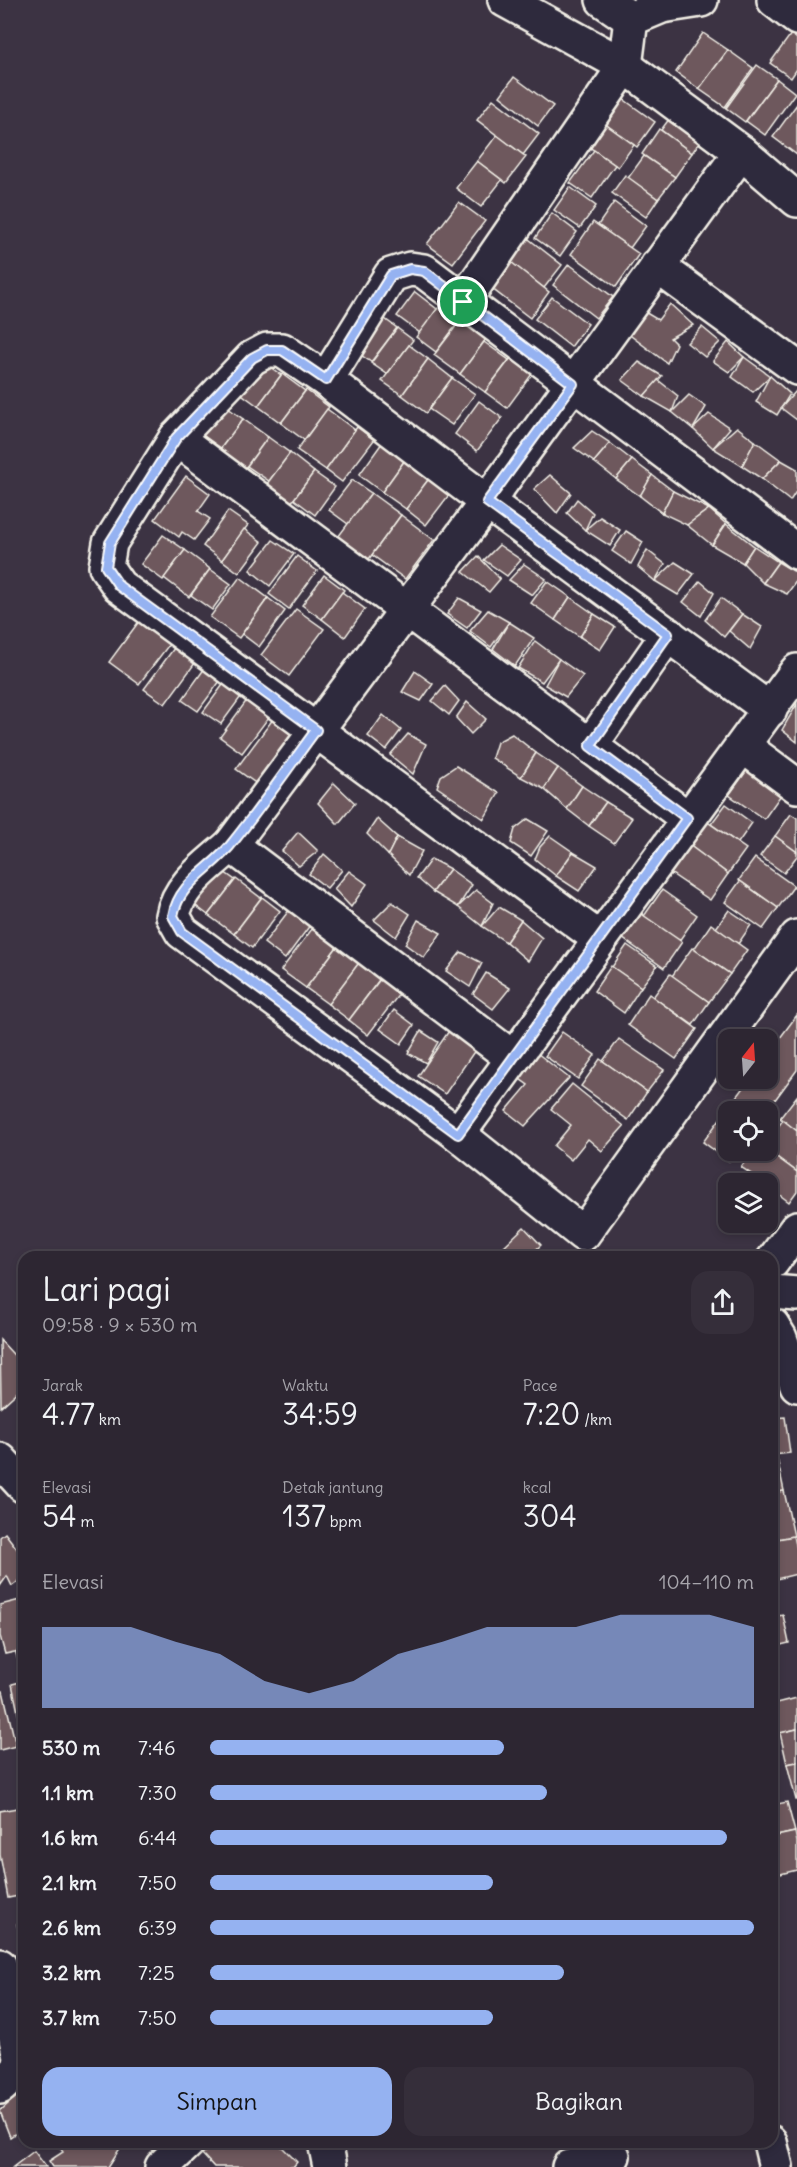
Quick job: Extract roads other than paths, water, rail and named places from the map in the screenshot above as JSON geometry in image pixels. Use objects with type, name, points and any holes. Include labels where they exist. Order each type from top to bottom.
[{"type":"street","points":[[505,0],[625,66],[741,152],[797,200]]},
{"type":"street","points":[[603,0],[631,19]]},
{"type":"street","points":[[631,19],[662,6],[701,0]]},
{"type":"street","points":[[774,0],[797,18]]},
{"type":"street","points":[[463,302],[625,66],[631,19]]},
{"type":"street","points":[[741,152],[487,502],[231,845],[180,895],[173,916],[182,932],[458,1134],[584,1246],[797,937]]},
{"type":"street","points":[[657,266],[797,368]]},
{"type":"street","points":[[326,380],[391,275],[410,269],[424,271],[797,552]]},
{"type":"street","points":[[600,939],[119,586],[106,567],[110,543],[176,438],[252,358],[267,350],[282,350],[326,380],[487,502],[770,710]]},
{"type":"street","points":[[176,438],[687,818]]},
{"type":"street","points":[[590,746],[668,634]]},
{"type":"street","points":[[458,1134],[687,818],[743,747],[797,671]]},
{"type":"street","points":[[743,747],[797,786]]},
{"type":"street","points":[[231,845],[513,1058]]},
{"type":"street","points":[[778,1254],[797,1228]]},
{"type":"street","points":[[778,1292],[797,1294]]},
{"type":"street","points":[[778,1335],[797,1385]]},
{"type":"street","points":[[0,1460],[18,1480]]},
{"type":"street","points":[[0,1966],[18,2044]]},
{"type":"street","points":[[0,2087],[18,2068]]},
{"type":"street","points":[[162,2167],[182,2148]]},
{"type":"street","points":[[326,2148],[330,2167]]},
{"type":"street","points":[[771,2148],[776,2167]]},
{"type":"street","points":[[569,2167],[612,2155]]}]
